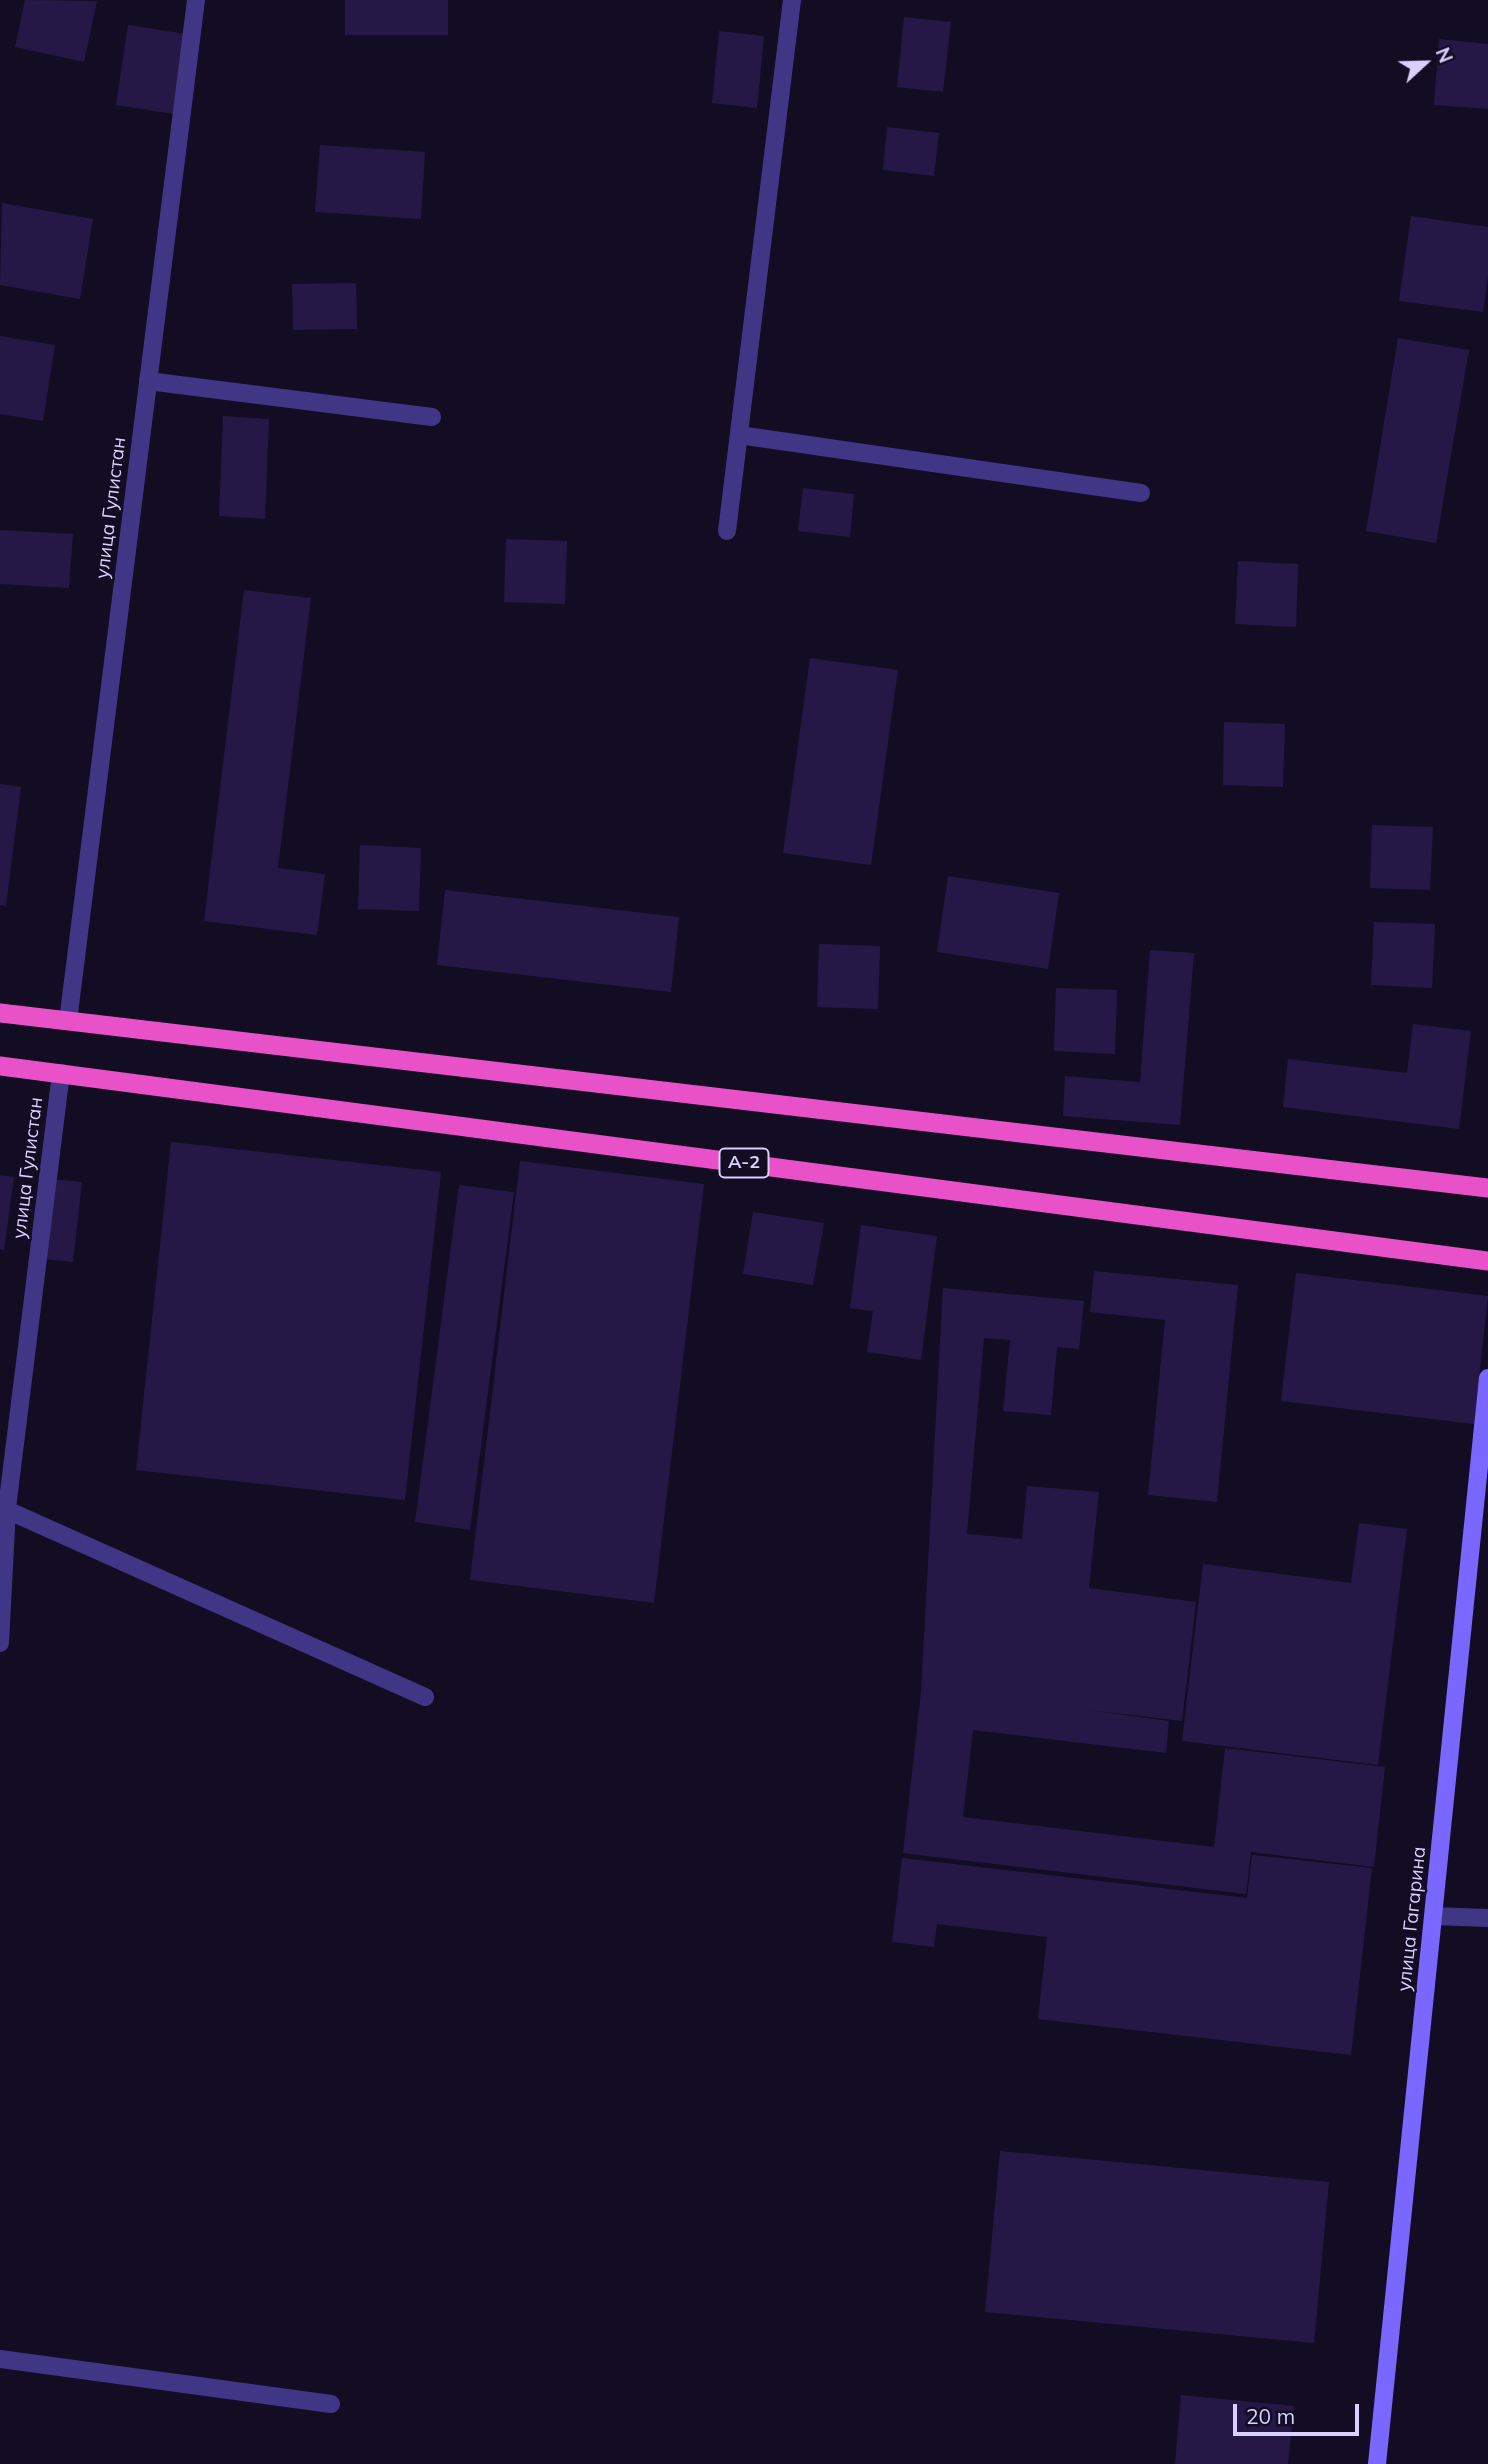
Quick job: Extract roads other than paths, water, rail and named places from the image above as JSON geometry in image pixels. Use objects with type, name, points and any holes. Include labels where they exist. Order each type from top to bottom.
[{"type":"highway","points":[[0,1013],[1488,1188]]},
{"type":"highway","name":"A-2","points":[[0,1066],[1488,1261]]},
{"type":"main road","name":"улица Гагарина","points":[[1377,2464],[1488,1378]]},
{"type":"street","name":"улица Гулистан","points":[[68,1021],[196,0]]},
{"type":"street","points":[[727,531],[792,0]]},
{"type":"street","points":[[148,381],[432,417]]},
{"type":"street","points":[[739,435],[1141,493]]},
{"type":"street","name":"улица Гулистан","points":[[0,1643],[3,1508],[61,1073]]},
{"type":"street","points":[[3,1508],[425,1697]]},
{"type":"street","points":[[1433,1916],[1488,1919]]},
{"type":"street","points":[[0,2359],[331,2404]]}]
